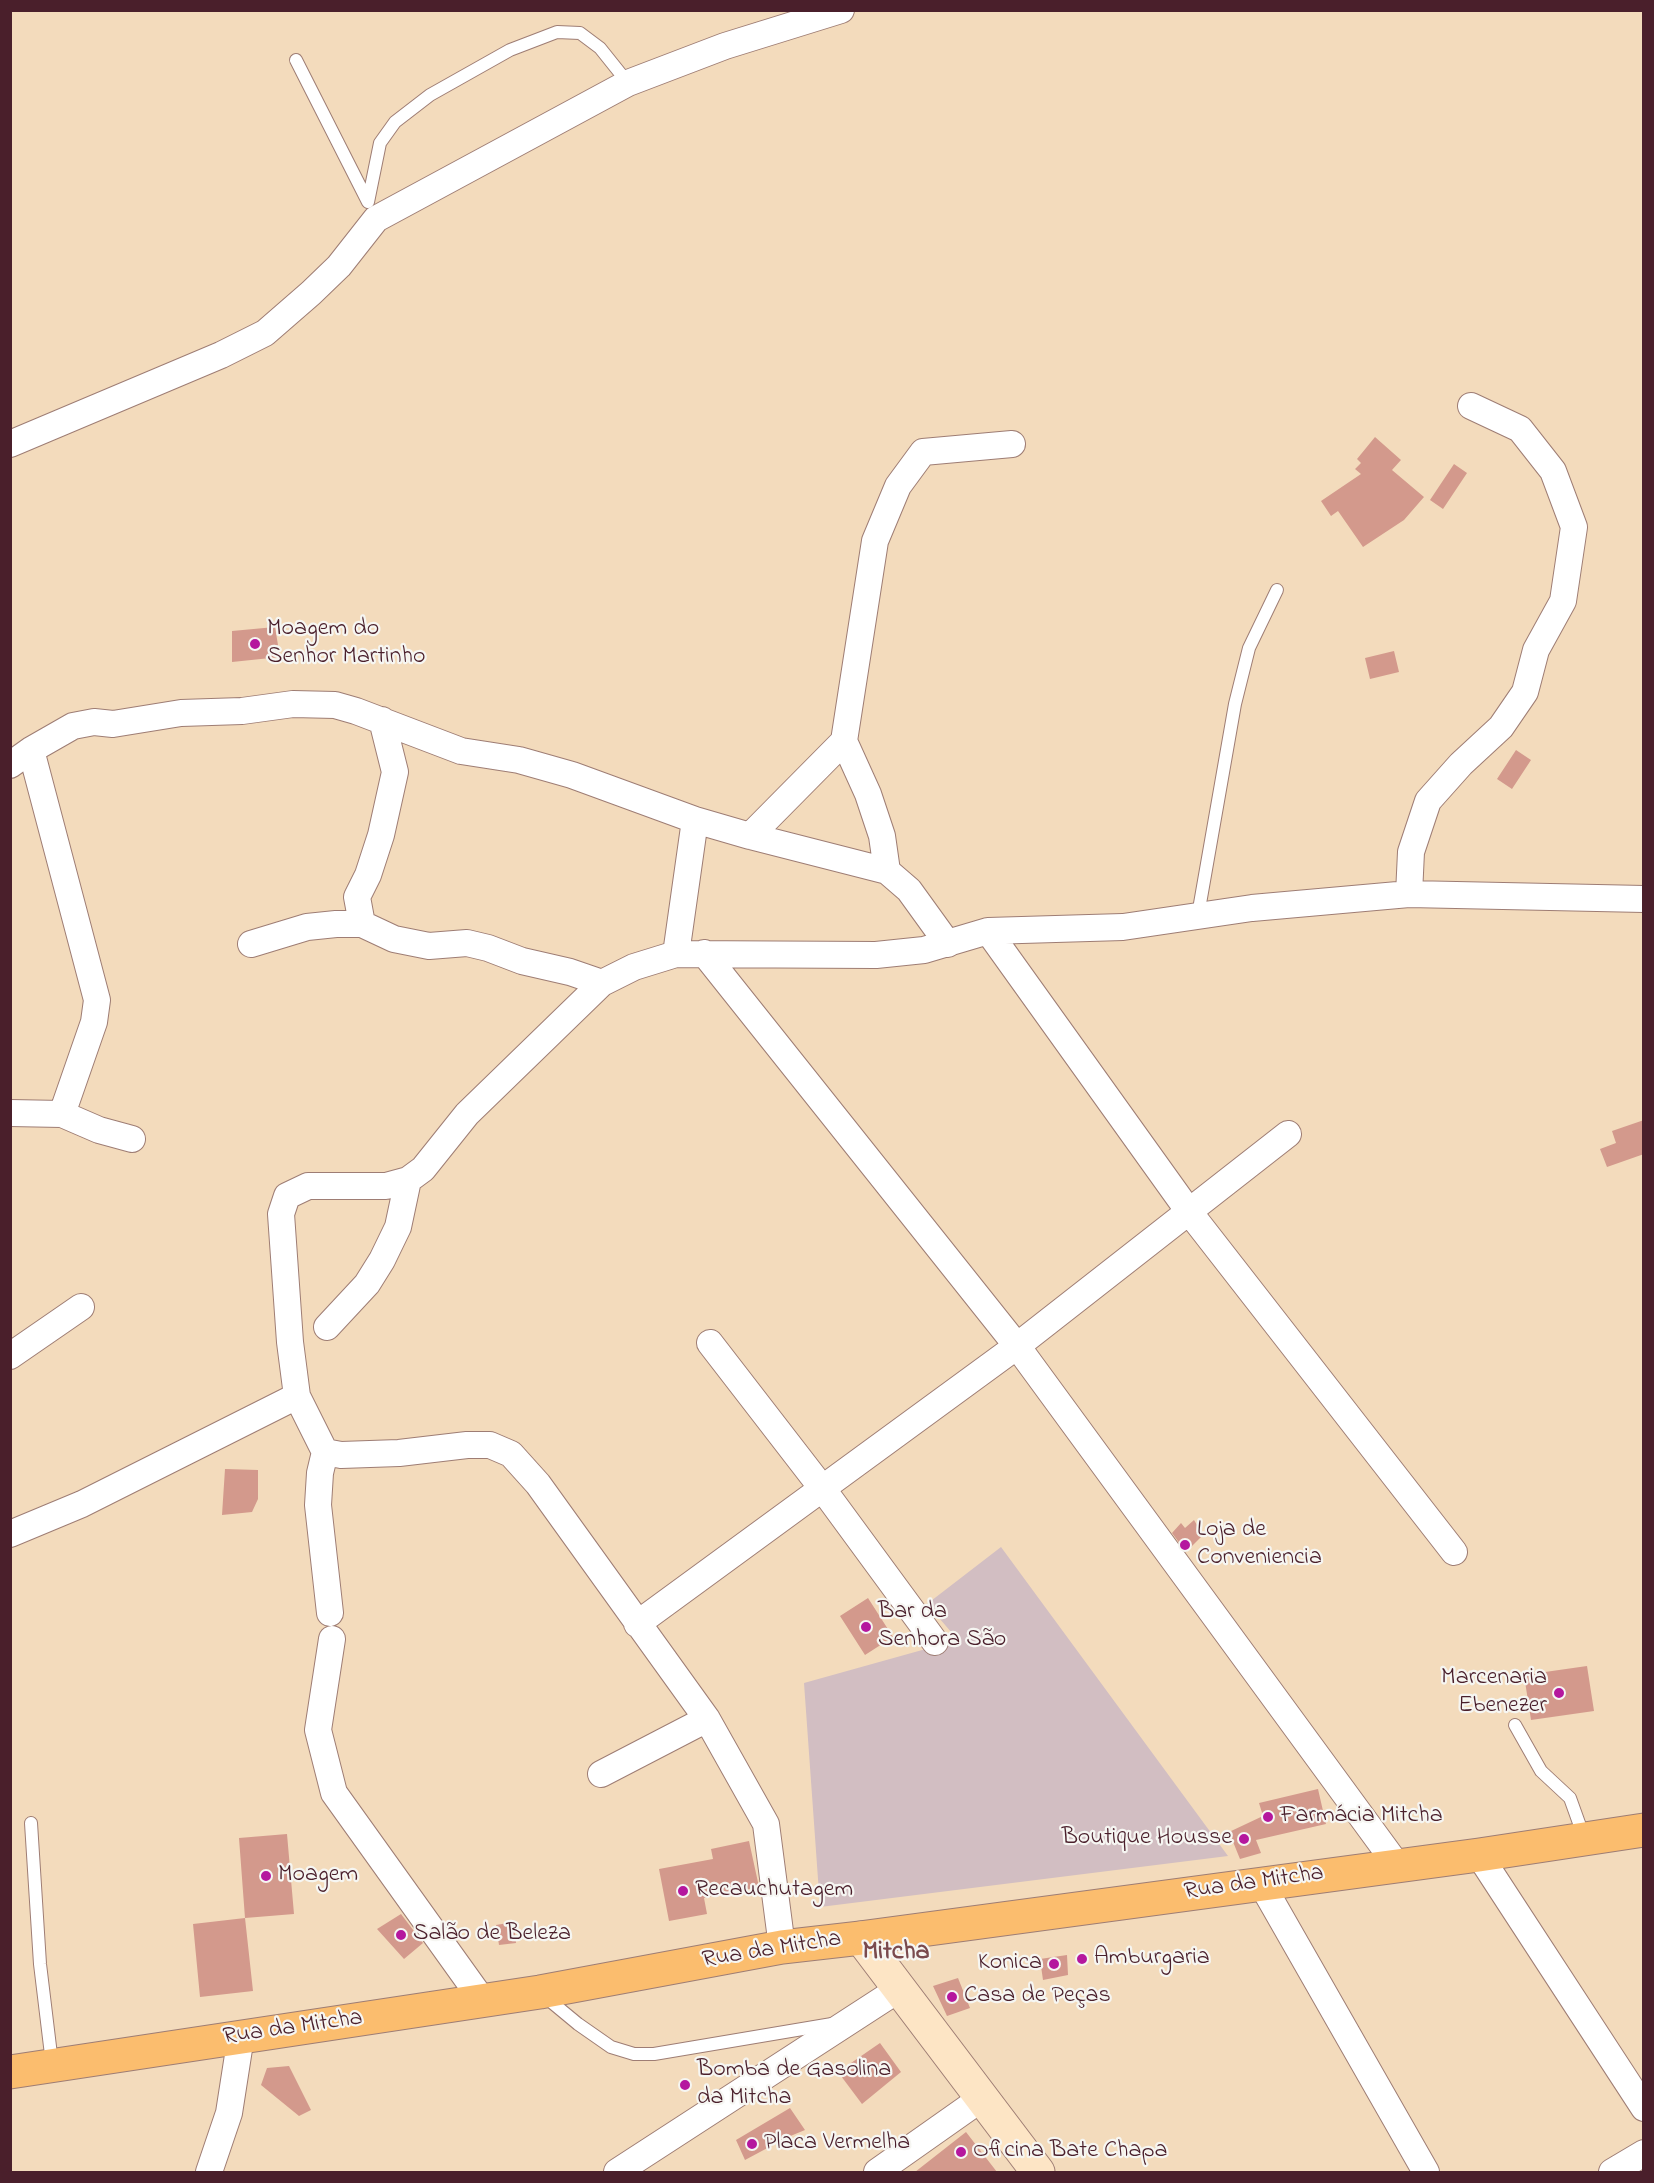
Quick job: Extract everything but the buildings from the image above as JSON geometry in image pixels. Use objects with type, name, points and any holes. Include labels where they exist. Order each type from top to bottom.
[{"type":"main road","name":"Rua da Mitcha","points":[[10,2072],[540,1992],[782,1947],[1479,1855],[1644,1830]]},
{"type":"main road","points":[[861,1938],[1038,2172]]},
{"type":"street","points":[[10,444],[221,355],[265,333],[311,294],[339,266],[372,210],[628,83],[725,46],[841,10]]},
{"type":"street","points":[[1409,894],[1411,852],[1428,801],[1461,764],[1501,727],[1525,692],[1536,651],[1563,601],[1574,527],[1553,471],[1520,429],[1471,406]]},
{"type":"street","points":[[887,871],[882,836],[868,794],[844,741],[875,541],[898,486],[923,452],[1012,444]]},
{"type":"street","points":[[62,1114],[94,1022],[97,1000],[21,757],[74,726],[94,722],[113,724],[181,713],[242,711],[293,704],[335,705],[382,720],[461,751],[519,760],[572,775],[695,820],[750,837],[887,871],[909,891],[948,944]]},
{"type":"street","points":[[362,924],[357,897],[368,875],[381,836],[394,772],[382,720]]},
{"type":"street","points":[[750,837],[844,741]]},
{"type":"street","points":[[676,954],[695,820]]},
{"type":"street","points":[[330,1613],[318,1505],[320,1473],[325,1452],[297,1396],[290,1342],[281,1214],[287,1196],[308,1186],[386,1186],[408,1180],[423,1169],[467,1113],[602,983],[634,967],[676,954],[876,955],[924,950],[988,930],[1122,927],[1252,908],[1409,894],[1644,899]]},
{"type":"street","points":[[251,944],[307,927],[362,924],[394,939],[429,946],[467,943],[602,983]]},
{"type":"street","points":[[988,930],[1190,1213],[1454,1552]]},
{"type":"street","points":[[704,953],[1017,1346],[1397,1865]]},
{"type":"street","points":[[10,1113],[62,1114],[99,1130],[132,1139]]},
{"type":"street","points":[[636,1624],[1017,1346],[1190,1213],[1288,1134]]},
{"type":"street","points":[[327,1327],[366,1284],[382,1260],[398,1227],[408,1180]]},
{"type":"street","points":[[10,1356],[81,1307]]},
{"type":"street","points":[[710,1343],[822,1488],[935,1642]]},
{"type":"street","points":[[10,1534],[82,1504],[297,1396]]},
{"type":"street","points":[[325,1452],[341,1455],[399,1453],[467,1445],[490,1445],[511,1454],[538,1484],[636,1624],[707,1719],[766,1824],[782,1947]]},
{"type":"street","points":[[332,1639],[318,1730],[334,1793],[483,2001]]},
{"type":"street","points":[[601,1773],[707,1719]]},
{"type":"street","points":[[1479,1855],[1644,2108]]},
{"type":"street","points":[[1261,1883],[1426,2172]]},
{"type":"street","points":[[617,2172],[899,1989]]},
{"type":"street","points":[[208,2172],[229,2113],[241,2036]]},
{"type":"street","points":[[877,2172],[982,2098]]},
{"type":"street","points":[[1612,2172],[1644,2153]]},
{"type":"lane","points":[[372,210],[380,143],[395,122],[430,95],[510,50],[557,32],[580,33],[600,48],[628,83]]},
{"type":"lane","points":[[296,60],[372,210]]},
{"type":"lane","points":[[1198,915],[1235,704],[1249,648],[1277,590]]},
{"type":"lane","points":[[1515,1725],[1541,1771],[1570,1798],[1584,1839]]},
{"type":"lane","points":[[31,1823],[40,1964],[52,2066]]},
{"type":"lane","points":[[540,1992],[560,2010],[611,2047],[634,2054],[654,2054],[851,2021]]},
{"type":"shaded area","points":[[1001,1547],[1228,1856],[820,1907],[804,1683],[958,1640],[927,1604]]},
{"type":"place","name":"Moagem do Senhor Martinho","points":[[255,644]]},
{"type":"place","name":"Loja de Conveniencia","points":[[1185,1545]]},
{"type":"place","name":"Bar da Senhora São","points":[[866,1627]]},
{"type":"place","name":"Marcenaria Ebenezer","points":[[1559,1693]]},
{"type":"place","name":"Farmácia Mitcha","points":[[1268,1817]]},
{"type":"place","name":"Boutique Housse","points":[[1244,1839]]},
{"type":"place","name":"Moagem","points":[[266,1876]]},
{"type":"place","name":"Recauchutagem","points":[[683,1891]]},
{"type":"place","name":"Salão de Beleza","points":[[401,1935]]},
{"type":"place","name":"Amburgaria","points":[[1082,1959]]},
{"type":"place","name":"Konica","points":[[1054,1964]]},
{"type":"place","name":"Casa de Peças","points":[[952,1997]]},
{"type":"place","name":"Bomba de Gasolina da Mitcha","points":[[685,2085]]},
{"type":"place","name":"Placa Vermelha","points":[[752,2144]]},
{"type":"place","name":"Oficina Bate Chapa","points":[[961,2152]]},
{"type":"district","name":"Mitcha","points":[[896,1954]]}]
